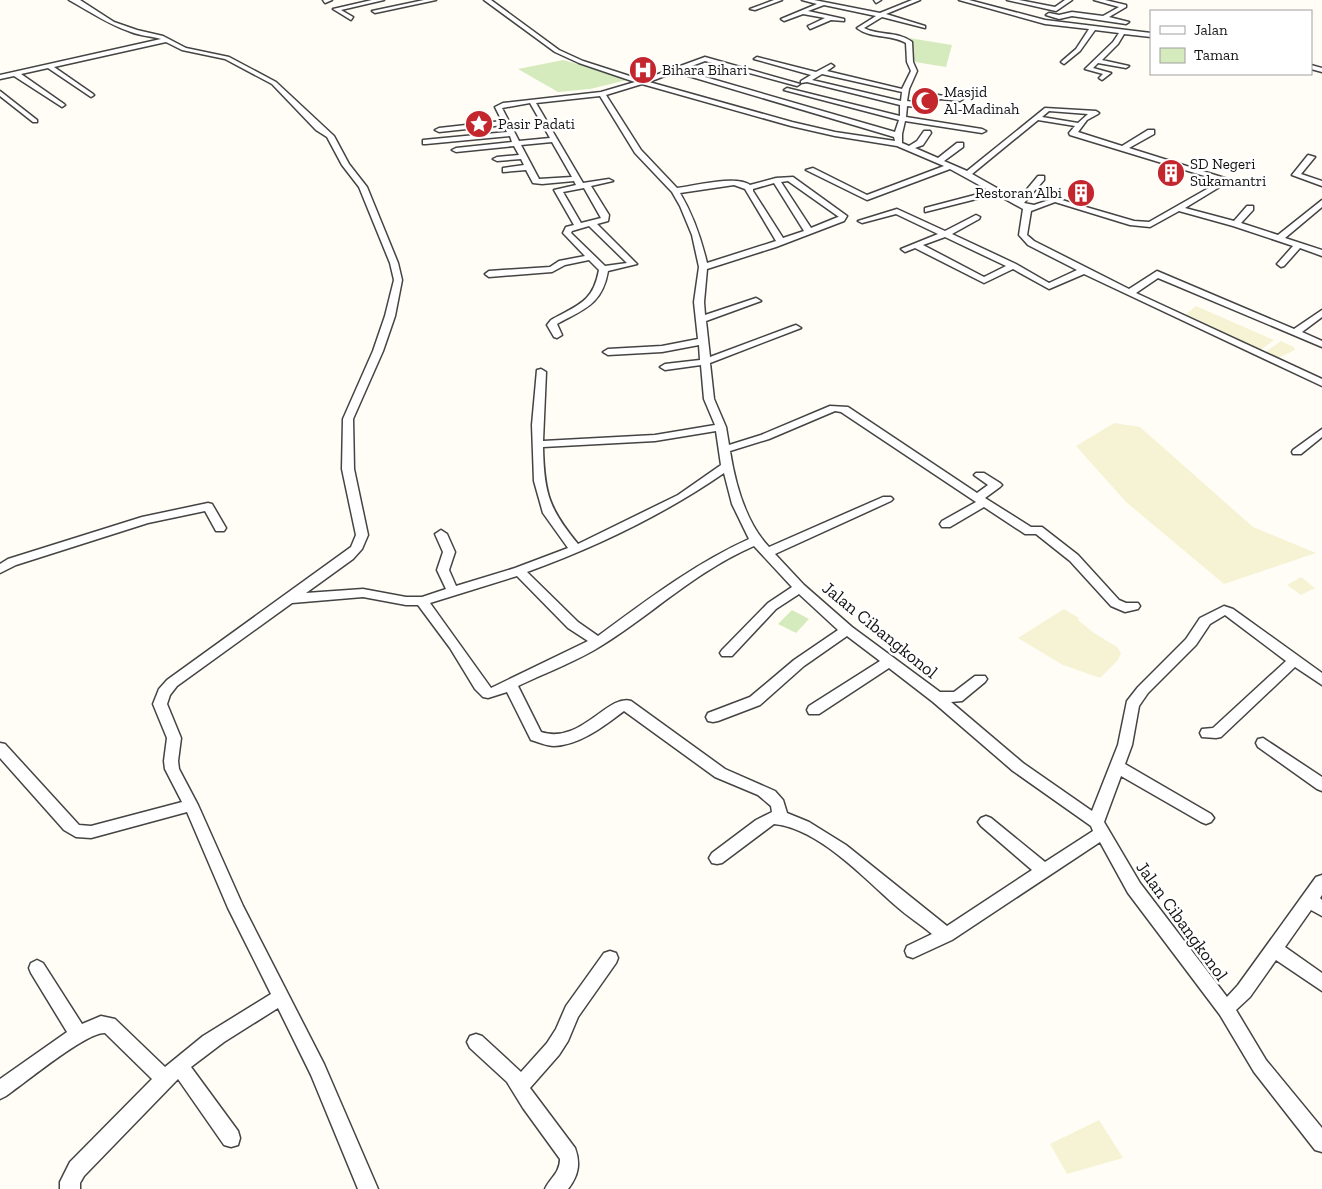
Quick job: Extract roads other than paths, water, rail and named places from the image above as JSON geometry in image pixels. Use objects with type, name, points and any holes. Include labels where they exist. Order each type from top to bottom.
[{"type":"street","points":[[72,0],[78,1],[112,23],[167,40],[184,49],[227,58],[274,83],[319,128],[330,136],[346,165],[363,187],[394,262],[398,280],[390,316],[378,351],[348,419],[348,469],[362,536],[356,549],[349,556],[187,672],[164,693],[160,704],[174,738],[171,761],[172,769],[191,805],[280,998],[318,1070],[368,1189]]},
{"type":"street","points":[[351,18],[336,9],[360,2],[381,0]]},
{"type":"street","points":[[375,11],[433,0]]},
{"type":"street","points":[[487,0],[557,51],[581,62],[642,82],[760,105],[896,135]]},
{"type":"street","points":[[753,9],[779,0]]},
{"type":"street","points":[[805,0],[923,27]]},
{"type":"street","points":[[910,0],[916,0]]},
{"type":"street","points":[[899,144],[896,135],[903,119],[904,91],[914,71],[910,62],[909,42],[901,38],[860,28],[896,6],[916,0]]},
{"type":"street","points":[[962,0],[1028,18],[1150,36]]},
{"type":"street","points":[[1036,4],[1042,0]]},
{"type":"street","points":[[1015,2],[1058,9],[1069,0]]},
{"type":"street","points":[[1097,0],[1124,6]]},
{"type":"street","points":[[1104,18],[1124,6],[1130,0]]},
{"type":"street","points":[[360,2],[382,15]]},
{"type":"street","points":[[1015,2],[1040,13],[1059,17],[1072,14],[1126,22]]},
{"type":"street","points":[[784,19],[822,4]]},
{"type":"street","points":[[1098,7],[1116,10]]},
{"type":"street","points":[[803,12],[842,20]]},
{"type":"street","points":[[1028,18],[1040,13]]},
{"type":"street","points":[[810,28],[830,18]]},
{"type":"street","points":[[1064,62],[1078,50],[1093,28]]},
{"type":"street","points":[[1102,78],[1108,73],[1088,69],[1116,43],[1122,32]]},
{"type":"street","points":[[0,77],[167,40]]},
{"type":"street","points":[[609,181],[580,183],[536,181],[498,107],[500,105],[532,101],[602,94],[642,82],[705,59],[797,84]]},
{"type":"street","points":[[757,59],[816,74]]},
{"type":"street","points":[[1098,61],[1126,66]]},
{"type":"street","points":[[49,66],[91,95]]},
{"type":"street","points":[[760,105],[816,74],[824,72],[831,66]]},
{"type":"street","points":[[674,70],[815,130],[899,144],[968,174],[1023,206],[1038,208],[1047,201],[1055,200],[1148,226],[1153,225],[1227,180],[1072,133],[1078,125],[1096,113],[1047,109],[968,174]]},
{"type":"street","points":[[824,72],[904,91]]},
{"type":"street","points":[[16,74],[62,105]]},
{"type":"street","points":[[806,80],[903,104],[927,106],[938,97],[960,99]]},
{"type":"street","points":[[787,90],[903,119],[982,131]]},
{"type":"street","points":[[0,93],[35,121]]},
{"type":"street","name":"Jalan Cibangkonol","points":[[602,94],[638,152],[675,191],[684,206],[696,235],[703,267],[699,302],[709,399],[721,427],[726,449],[727,466],[738,504],[756,541],[800,588],[847,630],[938,698],[1018,767],[1099,828],[1134,888],[1226,1009],[1260,1066],[1320,1136]]},
{"type":"street","points":[[532,101],[553,140],[580,183],[606,216],[604,221],[569,229],[566,233],[604,269],[629,265],[633,262],[592,224]]},
{"type":"street","points":[[1038,118],[1078,125]]},
{"type":"street","points":[[439,130],[507,123]]},
{"type":"street","points":[[1124,148],[1151,132]]},
{"type":"street","points":[[909,149],[922,141],[927,133]]},
{"type":"street","points":[[426,142],[513,134]]},
{"type":"street","points":[[456,150],[553,140]]},
{"type":"street","points":[[940,161],[960,145]]},
{"type":"street","points":[[497,160],[523,157]]},
{"type":"street","points":[[1311,157],[1296,175],[1322,184]]},
{"type":"street","points":[[810,170],[867,198],[951,166]]},
{"type":"street","points":[[506,170],[528,167]]},
{"type":"street","points":[[1041,178],[1035,183],[1023,206],[1023,235],[1026,240],[1083,271],[1322,383]]},
{"type":"street","points":[[675,191],[734,183],[743,184],[750,188],[776,180],[792,180],[843,216],[841,219],[809,232],[703,267]]},
{"type":"street","points":[[776,180],[809,232]]},
{"type":"street","points":[[579,227],[558,191],[580,183]]},
{"type":"street","points":[[750,188],[749,191],[781,242]]},
{"type":"street","points":[[928,210],[997,191]]},
{"type":"street","points":[[1280,238],[1322,202]]},
{"type":"street","points":[[1236,224],[1250,208]]},
{"type":"street","points":[[1180,209],[1236,224],[1322,253]]},
{"type":"street","points":[[862,222],[897,210],[1013,266],[1049,286],[1083,271]]},
{"type":"street","points":[[905,249],[945,234],[976,217]]},
{"type":"street","points":[[916,245],[984,280],[1013,266]]},
{"type":"street","points":[[1281,264],[1298,245]]},
{"type":"street","points":[[489,274],[549,269],[562,263],[590,257]]},
{"type":"street","points":[[557,335],[552,325],[554,322],[587,305],[600,288],[604,269]]},
{"type":"street","points":[[1129,293],[1158,274],[1322,344]]},
{"type":"street","points":[[702,319],[756,301]]},
{"type":"street","points":[[1295,333],[1320,316]]},
{"type":"street","points":[[665,367],[704,362],[796,328]]},
{"type":"street","points":[[608,352],[662,349],[702,341]]},
{"type":"street","points":[[541,372],[537,422],[542,497],[550,515],[576,550]]},
{"type":"street","points":[[726,449],[765,437],[834,408],[848,411],[1029,531],[1038,530],[1074,558],[1114,603],[1125,608],[1134,606]]},
{"type":"street","points":[[538,444],[654,438],[721,427]]},
{"type":"street","points":[[1297,452],[1322,432]]},
{"type":"street","points":[[289,599],[363,593],[406,601],[422,601],[453,592],[576,550],[682,497],[727,466]]},
{"type":"street","points":[[946,524],[981,500],[996,484],[980,475]]},
{"type":"street","points":[[766,553],[887,499]]},
{"type":"street","points":[[0,569],[12,562],[146,520],[208,507],[220,528]]},
{"type":"street","points":[[441,534],[449,552],[443,570],[453,592]]},
{"type":"street","points":[[422,601],[459,651],[483,690],[488,693],[494,692],[598,642],[689,576],[724,555],[756,541]]},
{"type":"street","points":[[519,571],[573,625],[598,642]]},
{"type":"street","points":[[727,653],[772,606],[800,588]]},
{"type":"street","points":[[913,951],[946,935],[1043,870],[1099,828],[1125,745],[1132,705],[1143,690],[1190,642],[1205,621],[1211,616],[1224,610],[1229,612],[1322,680]]},
{"type":"street","points":[[713,717],[755,701],[800,663],[847,630]]},
{"type":"street","points":[[1207,733],[1216,733],[1294,660]]},
{"type":"street","points":[[814,710],[889,662]]},
{"type":"street","points":[[938,698],[943,696],[957,697],[980,678]]},
{"type":"street","points":[[510,685],[536,736],[552,741],[571,738],[605,718],[622,705],[626,705],[721,774],[740,783],[761,789],[776,800],[780,809],[779,818]]},
{"type":"street","points":[[1263,742],[1322,785]]},
{"type":"street","points":[[3,755],[69,826],[83,833],[191,805]]},
{"type":"street","points":[[1118,767],[1206,818]]},
{"type":"street","points":[[717,858],[770,819],[779,818],[794,821],[827,840],[888,886],[903,902],[946,935]]},
{"type":"street","points":[[986,822],[1043,870]]},
{"type":"street","points":[[1226,1009],[1244,991],[1322,882]]},
{"type":"street","points":[[1308,899],[1322,909]]},
{"type":"street","points":[[1273,948],[1322,983]]},
{"type":"street","points":[[520,1086],[562,1035],[572,1012],[610,958]]},
{"type":"street","points":[[37,968],[78,1034]]},
{"type":"street","points":[[70,1189],[70,1182],[77,1169],[180,1067],[208,1043],[246,1017],[280,998]]},
{"type":"street","points":[[0,1090],[78,1034],[101,1024],[109,1025],[166,1080]]},
{"type":"street","points":[[476,1042],[498,1060],[520,1086],[529,1102],[568,1155],[570,1162],[564,1181],[555,1189]]},
{"type":"street","points":[[180,1067],[231,1138]]},
{"type":"place","name":"Bihara Bihari","points":[[643,70]]},
{"type":"place","name":"Masjid Al-Madinah","points":[[925,101]]},
{"type":"place","name":"Pasir Padati","points":[[479,124]]},
{"type":"place","name":"SD Negeri Sukamantri","points":[[1171,173]]},
{"type":"place","name":"Restoran Albi","points":[[1081,193]]}]
